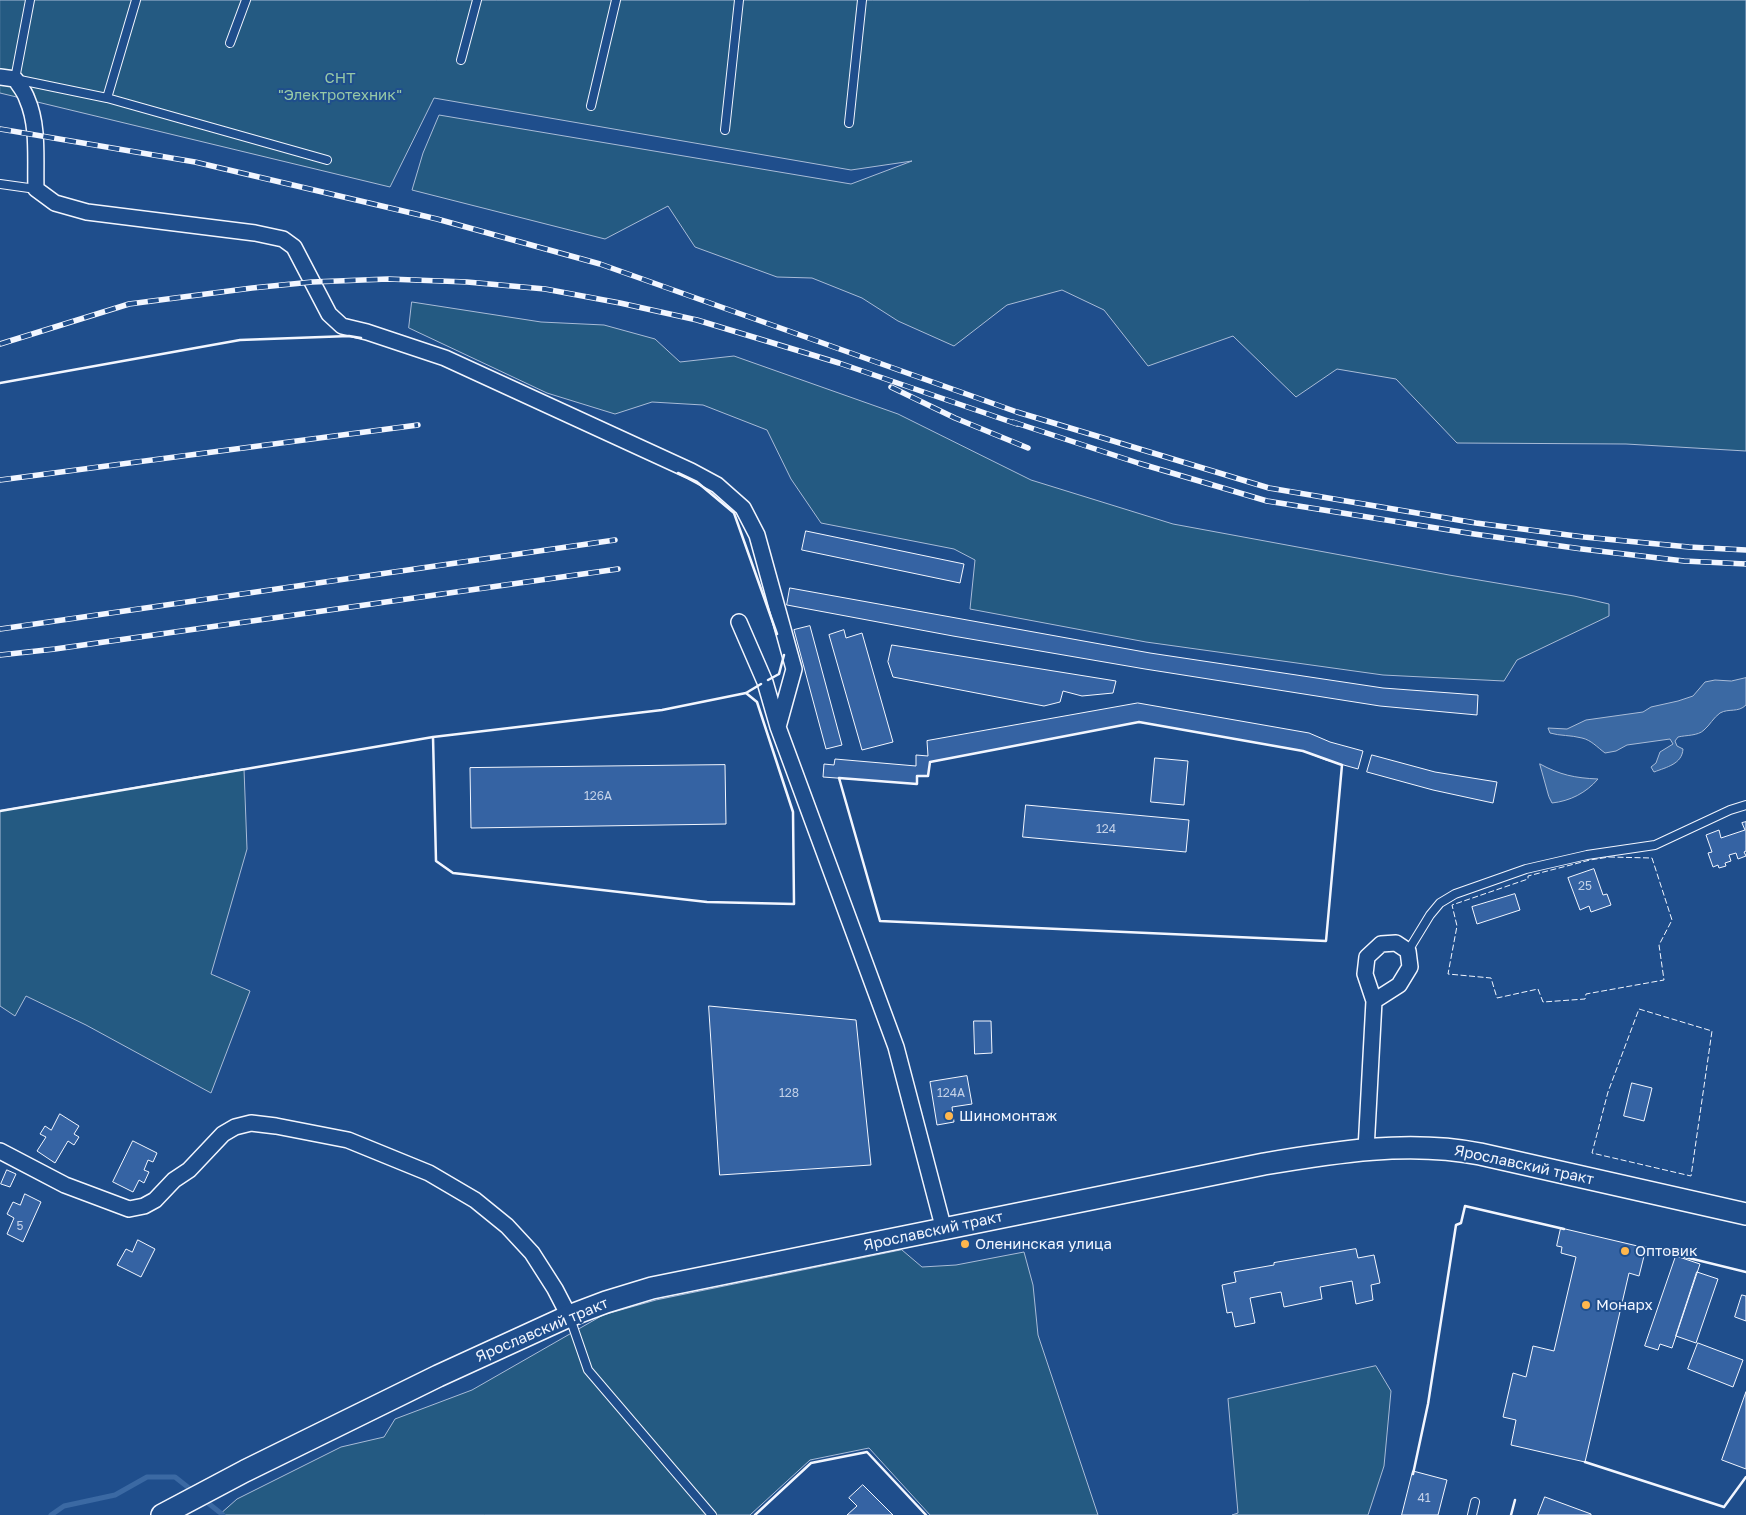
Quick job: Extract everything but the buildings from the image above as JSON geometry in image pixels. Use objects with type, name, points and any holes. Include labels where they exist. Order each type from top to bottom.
[{"type":"street","points":[[7,78],[27,98],[32,115],[36,189],[56,203],[86,212],[283,238],[294,247],[328,314],[342,326],[367,332],[445,358],[691,471],[717,485],[743,508],[757,535],[794,669],[778,727]]},
{"type":"street","points":[[739,622],[765,682],[778,727],[896,1047],[944,1230]]},
{"type":"street","points":[[1366,1150],[1374,1001],[1365,974],[1366,957],[1380,944],[1396,943],[1408,951],[1410,967],[1399,985],[1374,1001]]},
{"type":"street","points":[[0,1151],[65,1185],[129,1209],[144,1206],[155,1200],[174,1180],[189,1170],[222,1134],[235,1126],[251,1123],[276,1126],[348,1140],[429,1172],[475,1200],[507,1226],[532,1253],[555,1289],[569,1316]]},
{"type":"street","name":"Ярославский тракт","points":[[170,1511],[245,1470],[438,1376],[569,1316],[606,1302],[652,1288],[1264,1164],[1366,1150],[1428,1148],[1463,1151],[1746,1214]]},
{"type":"lane","points":[[30,0],[7,78],[107,98],[327,160]]},
{"type":"lane","points":[[107,98],[136,0]]},
{"type":"lane","points":[[230,43],[246,0]]},
{"type":"lane","points":[[461,60],[477,0]]},
{"type":"lane","points":[[591,106],[616,0]]},
{"type":"lane","points":[[725,130],[739,0]]},
{"type":"lane","points":[[849,123],[861,0]]},
{"type":"lane","points":[[0,184],[36,189]]},
{"type":"lane","points":[[1408,951],[1430,915],[1440,903],[1454,894],[1526,869],[1587,854],[1655,845],[1730,810],[1746,805]]},
{"type":"lane","points":[[569,1316],[588,1370],[712,1515]]},
{"type":"lane","points":[[1472,1515],[1474,1502]]},
{"type":"green space","name":"СНТ \"Электротехник\"","points":[[0,0],[1746,0],[1746,451],[1626,444],[1457,443],[1396,379],[1337,369],[1296,397],[1233,336],[1148,366],[1104,310],[1062,290],[1007,305],[954,346],[898,321],[862,298],[812,278],[777,277],[695,247],[668,206],[605,239],[412,190],[423,153],[439,115],[851,184],[912,161],[851,170],[434,98],[390,187],[0,93]]},
{"type":"green space","points":[[412,302],[541,322],[604,325],[655,339],[680,362],[734,356],[898,414],[1031,480],[1173,524],[1574,596],[1609,604],[1609,616],[1517,660],[1504,681],[1383,675],[1146,642],[970,609],[975,560],[954,549],[821,523],[791,479],[767,430],[703,405],[652,402],[615,414],[547,393],[409,328]]},
{"type":"green space","points":[[244,769],[247,849],[211,974],[250,991],[211,1093],[86,1025],[26,996],[15,1016],[0,1006],[0,811]]},
{"type":"green space","points":[[902,1250],[922,1267],[956,1265],[1024,1252],[1033,1285],[1038,1335],[1098,1515],[930,1515],[869,1448],[810,1460],[750,1515],[219,1515],[237,1499],[341,1447],[384,1437],[395,1419],[472,1390],[603,1315],[656,1300]]},
{"type":"green space","points":[[1376,1366],[1391,1391],[1384,1466],[1368,1515],[1232,1515],[1238,1513],[1228,1399]]},
{"type":"shaded area","points":[[1746,678],[1746,705],[1740,709],[1720,713],[1699,733],[1678,737],[1675,741],[1677,746],[1683,749],[1680,758],[1677,762],[1654,772],[1651,767],[1656,763],[1660,752],[1673,744],[1670,739],[1627,745],[1616,751],[1605,753],[1585,739],[1550,733],[1548,728],[1567,729],[1586,720],[1643,712],[1651,707],[1693,696],[1705,682],[1715,680],[1731,681]]},
{"type":"shaded area","points":[[1540,764],[1568,775],[1598,779],[1577,795],[1552,803]]},
{"type":"waterway","points":[[51,1515],[64,1506],[115,1495],[147,1477],[175,1477],[194,1492]]},
{"type":"waterway","points":[[203,1499],[223,1515]]},
{"type":"railway","points":[[0,129],[195,162],[437,219],[600,264],[1017,412],[1269,488],[1476,523],[1584,537],[1689,547],[1746,550]]},
{"type":"railway","points":[[0,344],[129,304],[312,282],[388,279],[467,282],[545,289],[697,320],[839,363],[1017,424]]},
{"type":"railway","points":[[891,387],[955,418],[1028,448]]},
{"type":"railway","points":[[1013,422],[1138,463],[1267,501],[1582,549],[1684,561],[1746,564]]},
{"type":"railway","points":[[0,480],[418,425]]},
{"type":"railway","points":[[0,629],[615,540]]},
{"type":"railway","points":[[0,655],[55,649],[618,569]]},
{"type":"fence","points":[[1609,857],[1652,858],[1672,920],[1659,945],[1664,980],[1586,994],[1585,999],[1543,1002],[1538,989],[1497,998],[1491,978],[1448,974],[1457,926],[1452,905],[1528,879],[1528,876],[1609,857]]},
{"type":"fence","points":[[1639,1009],[1712,1031],[1691,1176],[1592,1153],[1608,1092],[1639,1009]]},
{"type":"wall","points":[[0,383],[240,340],[349,336],[361,338]]},
{"type":"wall","points":[[678,473],[697,482],[734,513],[777,634]]},
{"type":"wall","points":[[768,680],[779,674],[784,655]]},
{"type":"wall","points":[[0,811],[433,737],[662,710],[746,693],[761,684]]},
{"type":"wall","points":[[433,737],[436,861],[453,873],[707,902],[794,904],[793,812],[757,702],[746,693]]},
{"type":"wall","points":[[1139,722],[1303,751],[1342,765],[1326,941],[880,921],[839,778],[917,784],[917,776],[928,776],[930,762],[1139,722]]},
{"type":"wall","points":[[1413,1474],[1428,1404],[1456,1225],[1461,1223],[1465,1206],[1564,1229]]},
{"type":"wall","points":[[1644,1247],[1746,1272]]},
{"type":"wall","points":[[755,1515],[811,1463],[867,1452],[926,1515]]},
{"type":"wall","points":[[1585,1462],[1724,1507],[1746,1477]]},
{"type":"wall","points":[[1511,1515],[1515,1500]]},
{"type":"place","name":"Шиномонтаж","points":[[949,1116]]},
{"type":"place","name":"Оленинская улица","points":[[965,1244]]},
{"type":"place","name":"Оптовик","points":[[1625,1251]]},
{"type":"place","name":"Монарх","points":[[1586,1305]]}]
